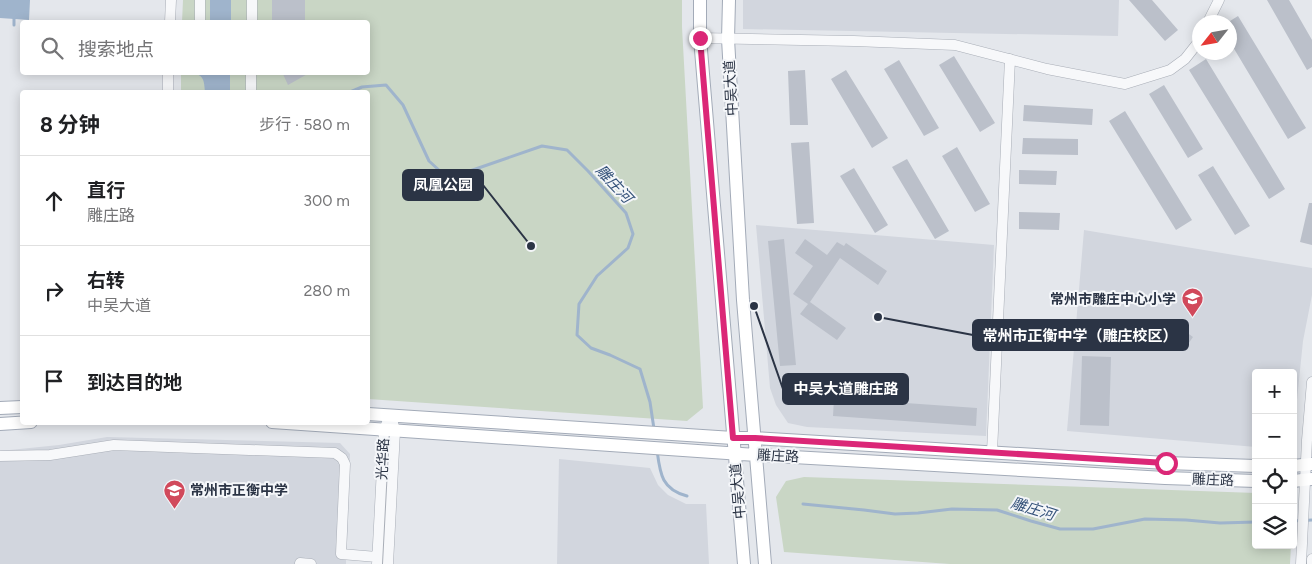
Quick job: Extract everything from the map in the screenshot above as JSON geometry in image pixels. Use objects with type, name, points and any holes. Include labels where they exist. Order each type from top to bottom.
[{"type":"main road","name":"中吴大道","points":[[700,0],[700,38],[744,564]]},
{"type":"main road","name":"中吴大道","points":[[729,0],[728,39],[743,300],[765,564]]},
{"type":"main road","points":[[0,408],[20,407]]},
{"type":"main road","name":"雕庄路","points":[[370,414],[733,438],[1166,463],[1252,466]]},
{"type":"main road","points":[[0,424],[20,423]]},
{"type":"main road","name":"雕庄路","points":[[316,425],[734,454],[1252,481]]},
{"type":"street","points":[[170,0],[170,20]]},
{"type":"street","points":[[200,0],[200,20]]},
{"type":"street","points":[[252,0],[252,20]]},
{"type":"street","points":[[1212,15],[1219,0]]},
{"type":"street","points":[[700,38],[955,45],[1047,69],[1125,84],[1170,70],[1185,59],[1192,50]]},
{"type":"street","points":[[992,452],[1010,59]]},
{"type":"street","points":[[168,75],[168,90]]},
{"type":"street","points":[[251,75],[251,90]]},
{"type":"street","points":[[1300,564],[1303,480],[1312,382]]},
{"type":"street","name":"光华路","points":[[388,564],[390,415]]},
{"type":"street","name":"光华路","points":[[377,560],[390,430]]},
{"type":"street","points":[[0,456],[50,455],[114,445],[336,453],[345,464],[341,554],[377,560]]},
{"type":"street","points":[[1312,559],[1312,564]]},
{"type":"street","points":[[300,563],[312,564]]},
{"type":"shaded area","points":[[743,0],[1119,0],[1118,36],[743,29]]},
{"type":"shaded area","points":[[756,225],[994,245],[986,436],[807,427],[788,423],[776,405],[770,388]]},
{"type":"shaded area","name":"常州市雕庄中心小学","points":[[1084,230],[1312,268],[1312,295],[1303,341],[1297,400],[1297,369],[1252,369],[1252,447],[1067,431]]},
{"type":"shaded area","name":"常州市正衡中学","points":[[107,437],[340,443],[350,454],[346,564],[0,564],[0,451],[59,445]]},
{"type":"shaded area","points":[[559,459],[650,468],[658,485],[668,495],[686,504],[706,504],[709,564],[557,564]]},
{"type":"green space","points":[[183,0],[682,0],[703,408],[687,421],[370,399],[370,90],[181,90],[181,75],[370,75],[370,20],[182,20]]},
{"type":"green space","points":[[804,477],[1252,493],[1252,549],[1291,549],[1290,564],[950,564],[784,552],[776,497],[786,481]]},
{"type":"water","points":[[0,0],[30,0],[29,20],[0,18]]},
{"type":"water","points":[[210,0],[231,0],[231,20],[210,20]]},
{"type":"water","points":[[198,75],[230,75],[230,90],[205,90],[201,76]]},
{"type":"building","points":[[272,0],[305,0],[305,20],[272,20]]},
{"type":"building","points":[[1129,0],[1152,0],[1178,30],[1165,41]]},
{"type":"building","points":[[1267,0],[1289,0],[1312,40],[1312,67],[1307,70]]},
{"type":"building","points":[[1237,17],[1306,128],[1288,139],[1237,54]]},
{"type":"building","points":[[954,56],[995,123],[980,132],[939,65]]},
{"type":"building","points":[[899,60],[939,128],[924,136],[884,69]]},
{"type":"building","points":[[1207,60],[1285,189],[1269,199],[1189,70]]},
{"type":"building","points":[[805,70],[808,125],[790,125],[788,71]]},
{"type":"building","points":[[846,70],[888,138],[872,148],[831,79]]},
{"type":"building","points":[[283,75],[306,75],[288,85]]},
{"type":"building","points":[[1164,85],[1203,149],[1188,158],[1149,94]]},
{"type":"building","points":[[1024,105],[1093,109],[1092,125],[1023,121]]},
{"type":"building","points":[[1125,111],[1192,220],[1176,230],[1109,121]]},
{"type":"building","points":[[1023,138],[1078,139],[1078,155],[1022,154]]},
{"type":"building","points":[[809,142],[814,223],[797,224],[791,143]]},
{"type":"building","points":[[957,147],[990,204],[975,212],[942,156]]},
{"type":"building","points":[[907,159],[949,231],[935,239],[892,167]]},
{"type":"building","points":[[1213,166],[1250,226],[1235,235],[1198,175]]},
{"type":"building","points":[[854,168],[888,225],[875,233],[840,176]]},
{"type":"building","points":[[1019,170],[1057,171],[1056,185],[1019,184]]},
{"type":"building","points":[[1309,203],[1312,203],[1312,245],[1300,242]]},
{"type":"building","points":[[1019,212],[1060,213],[1059,230],[1019,229]]},
{"type":"building","points":[[784,239],[796,365],[780,366],[768,241]]},
{"type":"building","points":[[805,239],[827,255],[837,242],[844,246],[846,243],[887,271],[878,285],[840,258],[810,302],[846,328],[837,340],[800,314],[808,304],[793,294],[813,266],[795,253]]},
{"type":"building","points":[[1128,320],[1139,328],[1144,322],[1156,330],[1161,324],[1171,331],[1175,324],[1193,337],[1184,350],[1169,339],[1164,345],[1154,337],[1149,344],[1138,337],[1134,342],[1119,332]]},
{"type":"building","points":[[1082,356],[1111,357],[1109,426],[1080,425]]},
{"type":"building","points":[[834,398],[977,408],[976,426],[833,416]]},
{"type":"waterway","points":[[14,16],[14,25]]},
{"type":"waterway","name":"雕庄河","points":[[355,90],[362,87],[386,85],[403,105],[429,161],[441,172],[464,173],[542,146],[567,150],[626,213],[633,234],[628,248],[597,276],[579,304],[577,335],[591,348],[640,369],[650,402],[654,429]]},
{"type":"waterway","name":"雕庄河","points":[[657,450],[663,479],[672,489],[687,496]]},
{"type":"waterway","name":"雕庄河","points":[[803,504],[895,514],[952,509],[997,510],[1060,529],[1093,529],[1145,519],[1220,523],[1252,522]]},
{"type":"waterway","name":"雕庄河","points":[[1297,521],[1312,520]]},
{"type":"place","name":"凤凰公园","points":[[531,246]]},
{"type":"place","name":"中吴大道雕庄路","points":[[754,306]]},
{"type":"place","name":"常州市正衡中学（雕庄校区）","points":[[878,317]]},
{"type":"place","name":"常州市雕庄中心小学","points":[[1192,318]]},
{"type":"place","name":"常州市正衡中学","points":[[174,509]]},
{"type":"route","points":[[700,38],[733,438],[1166,463]]}]
